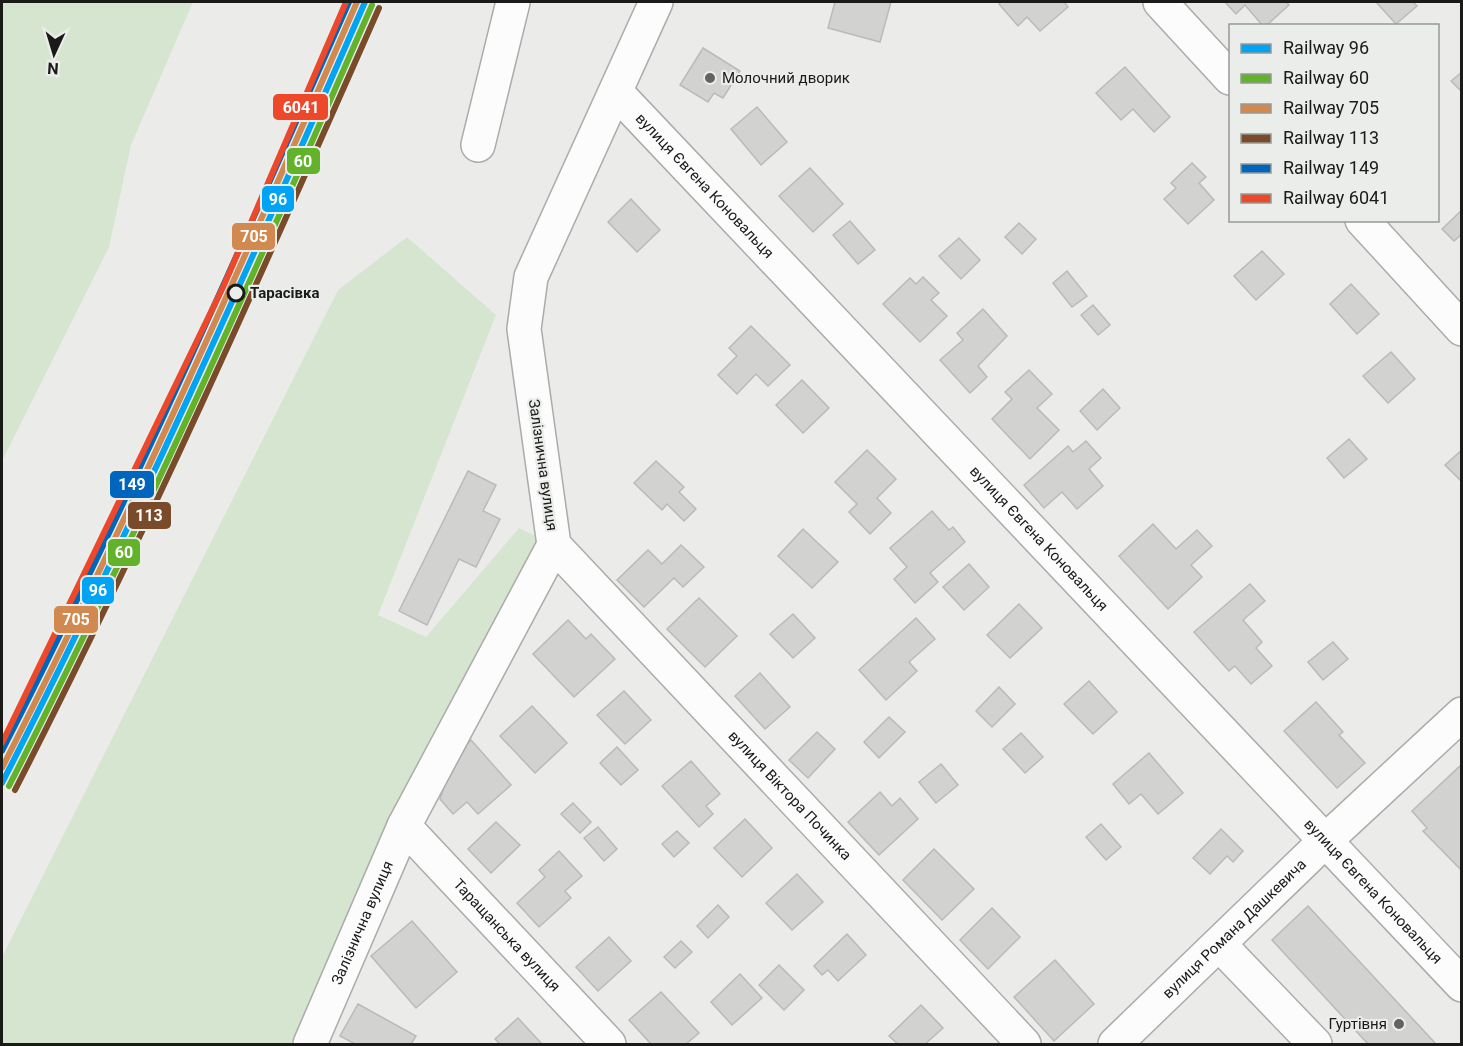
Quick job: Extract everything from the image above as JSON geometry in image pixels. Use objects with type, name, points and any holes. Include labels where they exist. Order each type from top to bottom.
[{"type":"street","points":[[478,145],[513,2]]},
{"type":"street","name":"Залізнична вулиця","points":[[310,1044],[404,826],[554,545],[524,329],[531,277],[656,2]]},
{"type":"street","points":[[1160,2],[1229,77]]},
{"type":"street","name":"вулиця Євгена Коновальця","points":[[616,92],[1461,985]]},
{"type":"street","points":[[1364,222],[1461,329]]},
{"type":"street","name":"вулиця Віктора Починка","points":[[554,545],[1024,1044]]},
{"type":"street","name":"вулиця Романа Дашкевича","points":[[1115,1044],[1461,714]]},
{"type":"street","name":"Таращанська вулиця","points":[[404,826],[609,1044]]},
{"type":"street","points":[[1219,944],[1315,1044]]},
{"type":"green space","points":[[2,2],[193,2],[131,145],[109,247],[2,461]]},
{"type":"green space","points":[[407,237],[496,315],[378,615],[426,637],[519,528],[554,545],[302,1044],[2,1044],[2,957],[338,290]]},
{"type":"building","points":[[835,2],[891,2],[880,42],[828,28]]},
{"type":"building","points":[[1001,2],[1064,2],[1068,7],[1040,31],[1027,17],[1018,26],[999,4]]},
{"type":"building","points":[[1225,2],[1286,2],[1289,5],[1268,24],[1261,24],[1245,5],[1236,14]]},
{"type":"building","points":[[1376,2],[1413,2],[1417,6],[1396,24]]},
{"type":"building","name":"Молочний дворик","points":[[703,48],[740,71],[723,98],[714,93],[708,102],[680,85]]},
{"type":"building","points":[[1125,67],[1170,117],[1154,132],[1133,109],[1121,120],[1096,93]]},
{"type":"building","points":[[1462,72],[1462,92],[1451,81]]},
{"type":"building","points":[[757,107],[787,142],[761,165],[731,129]]},
{"type":"building","points":[[1192,163],[1206,177],[1199,183],[1214,200],[1188,224],[1164,199],[1176,188],[1171,183]]},
{"type":"building","points":[[810,168],[843,204],[813,232],[779,196]]},
{"type":"building","points":[[631,199],[660,230],[637,252],[608,222]]},
{"type":"building","points":[[1462,210],[1462,234],[1454,241],[1442,229]]},
{"type":"building","points":[[850,221],[875,250],[858,264],[833,235]]},
{"type":"building","points":[[1019,223],[1036,239],[1022,254],[1005,237]]},
{"type":"building","points":[[959,238],[980,260],[961,279],[939,256]]},
{"type":"building","points":[[1262,251],[1284,274],[1256,300],[1234,276]]},
{"type":"building","points":[[1067,271],[1087,296],[1072,307],[1053,283]]},
{"type":"building","points":[[923,277],[939,293],[931,300],[947,316],[920,342],[883,304],[910,278],[916,284]]},
{"type":"building","points":[[1351,284],[1379,314],[1357,334],[1330,304]]},
{"type":"building","points":[[1093,305],[1110,325],[1098,335],[1081,315]]},
{"type":"building","points":[[983,309],[1007,336],[978,366],[987,377],[970,393],[940,360],[963,340],[957,333]]},
{"type":"building","points":[[751,326],[790,365],[768,386],[756,374],[737,394],[718,375],[737,356],[729,348]]},
{"type":"building","points":[[1391,352],[1415,379],[1388,403],[1363,376]]},
{"type":"building","points":[[1029,370],[1052,394],[1037,408],[1059,430],[1030,459],[992,419],[1012,399],[1005,392]]},
{"type":"building","points":[[802,380],[829,408],[803,433],[776,405]]},
{"type":"building","points":[[1103,389],[1120,408],[1097,430],[1080,411]]},
{"type":"building","points":[[1349,439],[1367,459],[1344,478],[1327,458]]},
{"type":"building","points":[[1086,441],[1101,458],[1089,469],[1103,486],[1077,509],[1062,492],[1044,508],[1024,485],[1068,446],[1073,452]]},
{"type":"building","points":[[867,450],[896,479],[877,498],[891,513],[870,534],[849,512],[857,504],[835,482]]},
{"type":"building","points":[[1462,450],[1462,482],[1445,465]]},
{"type":"building","points":[[656,461],[684,487],[679,492],[696,509],[684,521],[667,504],[662,510],[634,483]]},
{"type":"building","points":[[468,471],[496,485],[483,511],[500,519],[476,567],[459,559],[427,625],[399,611]]},
{"type":"building","points":[[932,511],[949,530],[953,527],[965,542],[930,573],[938,582],[915,603],[894,579],[907,567],[890,548]]},
{"type":"building","points":[[1153,524],[1176,549],[1197,530],[1212,546],[1191,565],[1202,577],[1168,609],[1119,556]]},
{"type":"building","points":[[803,529],[838,562],[812,588],[778,556]]},
{"type":"building","points":[[681,545],[704,567],[683,587],[674,578],[644,607],[617,580],[648,550],[662,564]]},
{"type":"building","points":[[969,564],[989,587],[964,610],[943,587]]},
{"type":"building","points":[[1250,584],[1265,601],[1243,620],[1262,642],[1256,648],[1272,666],[1251,684],[1235,666],[1229,671],[1194,632]]},
{"type":"building","points":[[699,598],[737,636],[705,667],[667,629]]},
{"type":"building","points":[[1019,604],[1042,628],[1010,658],[987,635]]},
{"type":"building","points":[[793,614],[815,638],[793,658],[770,634]]},
{"type":"building","points":[[916,618],[935,639],[909,662],[917,671],[886,700],[859,670]]},
{"type":"building","points":[[568,620],[586,639],[591,634],[615,659],[574,697],[533,654]]},
{"type":"building","points":[[1333,642],[1348,659],[1323,680],[1308,662]]},
{"type":"building","points":[[760,673],[790,707],[765,729],[735,696]]},
{"type":"building","points":[[1089,681],[1117,712],[1093,734],[1064,704]]},
{"type":"building","points":[[999,687],[1015,704],[992,727],[976,711]]},
{"type":"building","points":[[624,691],[651,720],[625,744],[597,715]]},
{"type":"building","points":[[1316,702],[1343,732],[1339,735],[1365,763],[1337,788],[1284,731]]},
{"type":"building","points":[[532,706],[567,743],[535,773],[500,736]]},
{"type":"building","points":[[889,717],[905,732],[879,758],[864,742]]},
{"type":"building","points":[[817,732],[835,749],[808,778],[789,760]]},
{"type":"building","points":[[1021,733],[1043,757],[1025,773],[1003,749]]},
{"type":"building","points":[[471,740],[511,785],[478,814],[467,802],[453,814],[440,799],[454,756]]},
{"type":"building","points":[[617,747],[638,770],[621,785],[600,763]]},
{"type":"building","points":[[1149,753],[1183,793],[1158,814],[1141,794],[1129,804],[1113,784]]},
{"type":"building","points":[[691,761],[720,794],[706,806],[713,814],[699,827],[662,786]]},
{"type":"building","points":[[941,764],[958,785],[936,803],[919,782]]},
{"type":"building","points":[[1462,764],[1462,871],[1423,831],[1427,828],[1412,811]]},
{"type":"building","points":[[880,792],[892,806],[900,798],[918,819],[879,855],[848,822]]},
{"type":"building","points":[[573,803],[591,822],[580,833],[561,814]]},
{"type":"building","points":[[745,819],[772,848],[742,877],[714,848]]},
{"type":"building","points":[[496,822],[520,845],[491,873],[468,849]]},
{"type":"building","points":[[1101,824],[1121,847],[1106,860],[1086,837]]},
{"type":"building","points":[[598,827],[617,849],[604,861],[584,838]]},
{"type":"building","points":[[1221,829],[1243,851],[1233,862],[1227,856],[1210,874],[1193,858]]},
{"type":"building","points":[[677,831],[689,843],[674,857],[662,844]]},
{"type":"building","points":[[934,849],[974,889],[942,920],[903,880]]},
{"type":"building","points":[[559,851],[582,876],[565,891],[571,898],[539,927],[517,903],[545,877],[539,870]]},
{"type":"building","points":[[797,874],[823,902],[792,930],[766,903]]},
{"type":"building","points":[[718,905],[729,917],[708,938],[697,926]]},
{"type":"building","points":[[1308,906],[1436,1044],[1368,1044],[1272,940]]},
{"type":"building","points":[[992,908],[1020,937],[988,969],[960,940]]},
{"type":"building","points":[[412,921],[457,972],[416,1008],[371,956]]},
{"type":"building","points":[[847,934],[866,955],[838,981],[828,970],[822,975],[814,966]]},
{"type":"building","points":[[609,937],[631,961],[598,991],[576,967]]},
{"type":"building","points":[[681,941],[692,952],[675,968],[664,957]]},
{"type":"building","points":[[1055,960],[1094,1004],[1054,1041],[1014,997]]},
{"type":"building","points":[[779,965],[804,990],[784,1010],[759,985]]},
{"type":"building","points":[[740,974],[762,998],[732,1025],[711,1002]]},
{"type":"building","points":[[661,992],[699,1033],[686,1044],[651,1044],[629,1020]]},
{"type":"building","points":[[358,1004],[416,1036],[411,1044],[355,1044],[340,1036]]},
{"type":"building","points":[[921,1005],[943,1028],[925,1044],[898,1044],[889,1036]]},
{"type":"building","points":[[518,1018],[542,1044],[500,1044],[495,1039]]},
{"type":"rail line","name":"6041","points":[[2,743],[224,285],[346,2]]},
{"type":"rail line","name":"149","points":[[2,751],[137,473],[349,2]]},
{"type":"rail line","name":"705","points":[[2,768],[141,483],[229,292],[357,2]]},
{"type":"rail line","name":"96","points":[[2,783],[98,590],[190,395],[365,2]]},
{"type":"rail line","name":"60","points":[[9,786],[151,496],[372,5]]},
{"type":"rail line","name":"113","points":[[15,790],[157,499],[379,8]]},
{"type":"place","name":"Молочний дворик","points":[[710,78]]},
{"type":"place","name":"Тарасівка","points":[[236,293]]},
{"type":"place","name":"Гуртівня","points":[[1399,1024]]}]
